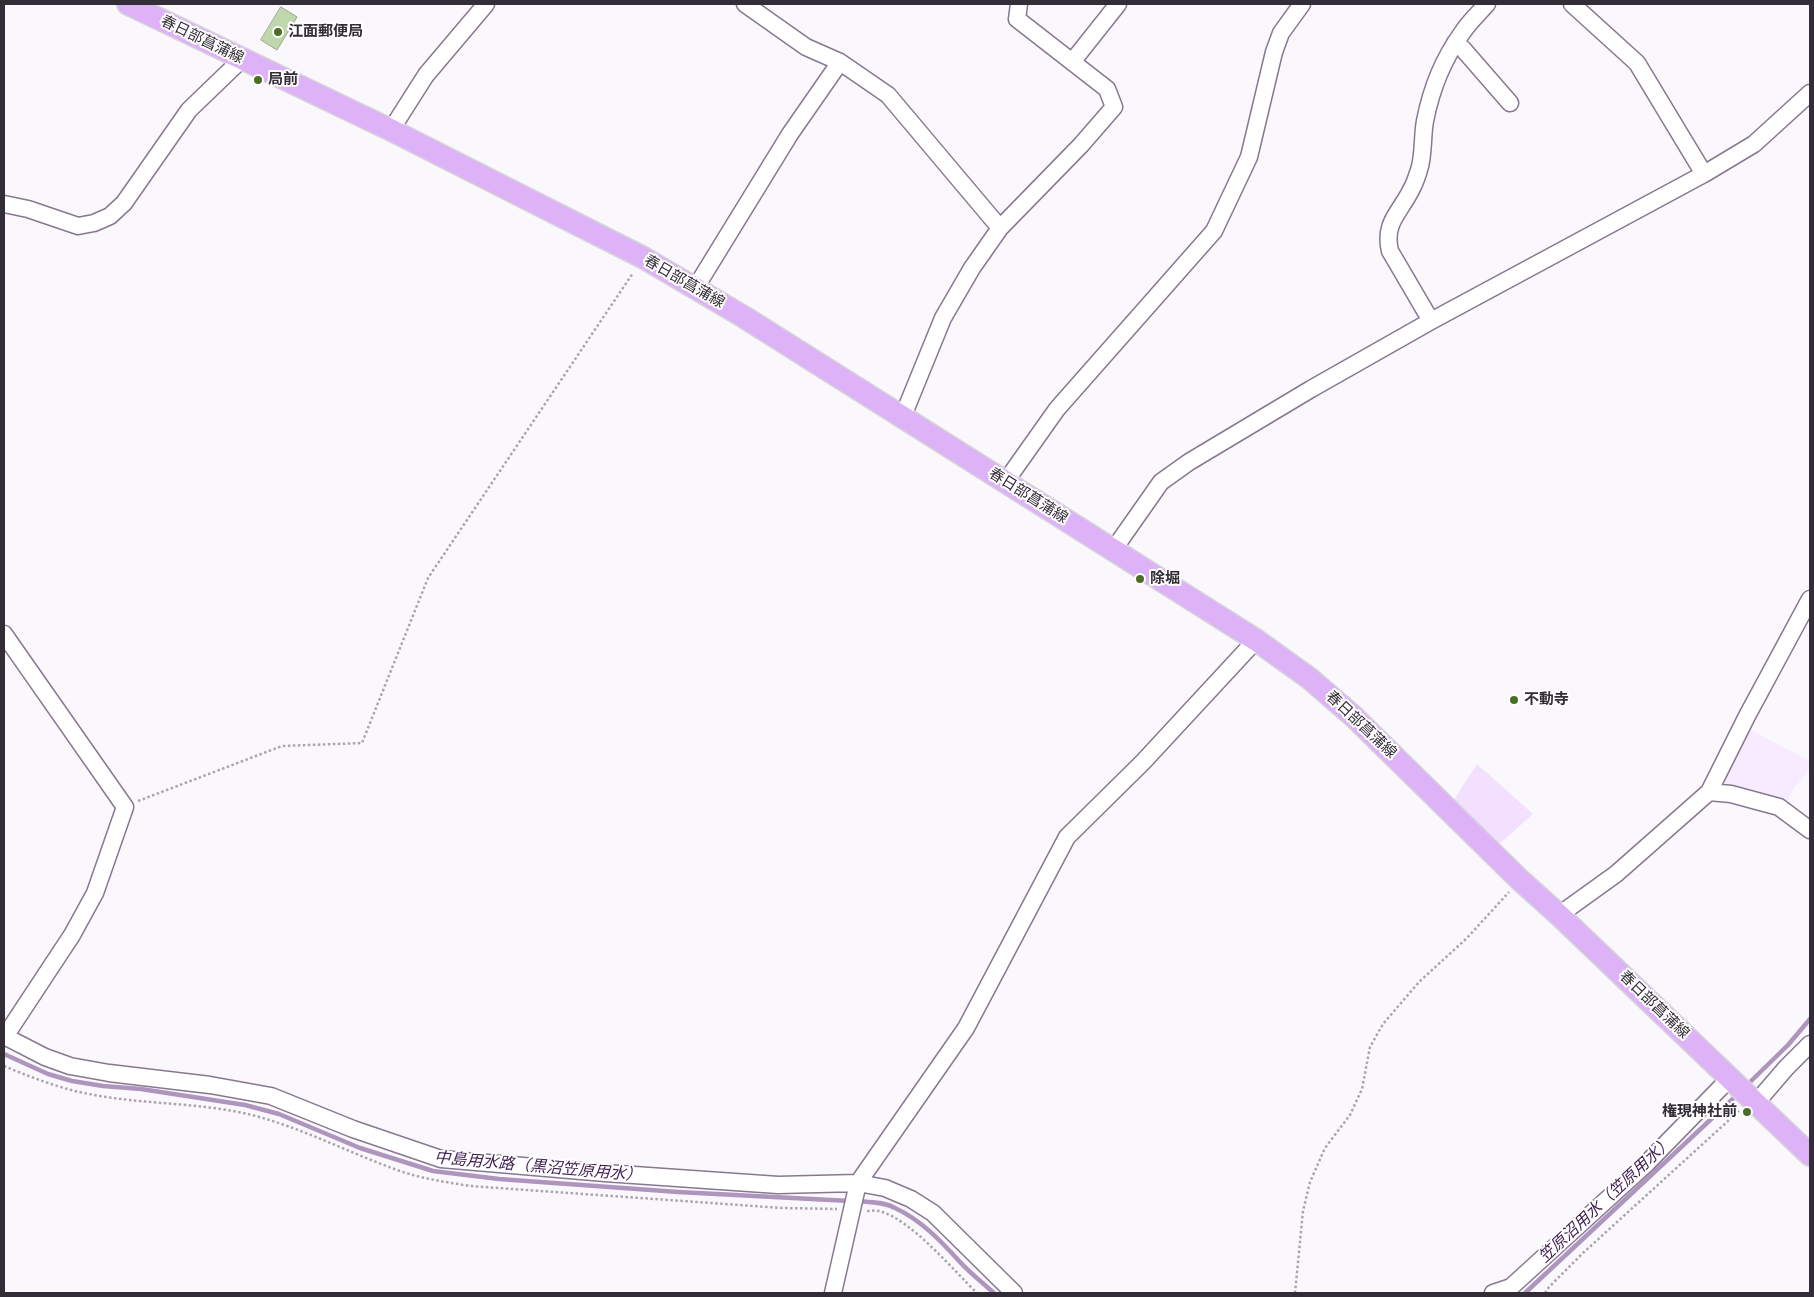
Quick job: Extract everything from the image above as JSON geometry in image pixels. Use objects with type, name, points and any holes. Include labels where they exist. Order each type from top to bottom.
[{"type":"main road","name":"春日部菖蒲線","points":[[128,4],[391,130],[644,258],[696,287],[1256,640],[1308,678],[1353,716],[1520,880],[1810,1155]]},
{"type":"street","points":[[391,130],[426,75],[486,4]]},
{"type":"street","points":[[745,4],[806,46],[840,62],[888,94],[1000,228]]},
{"type":"street","points":[[903,416],[943,318],[972,268],[1000,228],[1081,145],[1114,107],[1107,89],[1017,18],[1018,4]]},
{"type":"street","points":[[1072,62],[1118,4]]},
{"type":"street","points":[[1006,481],[1057,409],[1214,231],[1249,157],[1274,52],[1282,33],[1302,4]]},
{"type":"street","points":[[1431,321],[1390,251],[1388,240],[1391,222],[1412,188],[1420,168],[1425,122],[1431,95],[1455,43],[1487,4]]},
{"type":"street","points":[[1572,4],[1637,63],[1704,174]]},
{"type":"street","points":[[1455,43],[1463,49],[1510,103]]},
{"type":"street","points":[[4,204],[28,209],[78,226],[94,223],[110,216],[124,203],[189,110],[242,59]]},
{"type":"street","points":[[696,287],[790,134],[840,62]]},
{"type":"street","points":[[1114,550],[1162,482],[1182,467],[1311,389],[1431,321],[1704,174],[1754,144],[1810,93]]},
{"type":"street","points":[[1559,915],[1616,874],[1709,792],[1747,716],[1810,599]]},
{"type":"street","points":[[4,634],[125,806],[95,893],[72,935],[4,1037],[45,1057],[70,1066],[109,1073],[210,1085],[271,1096],[353,1129],[441,1159],[605,1173],[778,1184],[857,1186],[893,1191],[911,1199],[933,1213],[1014,1293]]},
{"type":"street","points":[[833,1293],[856,1208],[857,1186],[966,1028],[1067,837],[1143,762],[1256,640]]},
{"type":"street","points":[[1709,792],[1731,794],[1779,806],[1810,830]]},
{"type":"street","points":[[1754,1101],[1810,1044]]},
{"type":"street","points":[[1493,1293],[1512,1291],[1648,1163],[1697,1110],[1730,1078]]},
{"type":"path","points":[[125,806],[282,746],[362,743],[428,578],[644,258]]},
{"type":"path","points":[[1295,1293],[1303,1210],[1310,1182],[1325,1148],[1350,1115],[1362,1089],[1370,1047],[1383,1024],[1419,982],[1467,938],[1520,880]]},
{"type":"path","points":[[1546,1293],[1549,1287],[1583,1253],[1754,1101]]},
{"type":"path","points":[[856,1208],[879,1211],[914,1231],[977,1293]]},
{"type":"shaded area","points":[[1749,729],[1810,761],[1810,769],[1794,788],[1788,800],[1784,801],[1759,791],[1726,785],[1723,780]]},
{"type":"shaded area","points":[[1477,764],[1533,814],[1496,847],[1452,803]]},
{"type":"building","points":[[281,7],[297,17],[277,50],[261,40]]},
{"type":"waterway","name":"笠原沼用水（笠原用水）","points":[[1747,1085],[1788,1045],[1810,1019]]},
{"type":"waterway","name":"中島用水路（黒沼笠原用水）","points":[[4,1054],[48,1074],[72,1081],[141,1089],[245,1105],[279,1114],[360,1148],[433,1171],[499,1179],[678,1192],[850,1201]]},
{"type":"waterway","name":"笠原沼用水（笠原用水）","points":[[1525,1293],[1738,1094]]},
{"type":"waterway","name":"中島用水路（黒沼笠原用水）","points":[[858,1201],[886,1205],[913,1219],[930,1232],[994,1293]]},
{"type":"place","name":"江面郵便局","points":[[278,32]]},
{"type":"place","name":"局前","points":[[258,80]]},
{"type":"place","name":"除堀","points":[[1140,579]]},
{"type":"place","name":"不動寺","points":[[1514,700]]},
{"type":"place","name":"権現神社前","points":[[1747,1112]]}]
